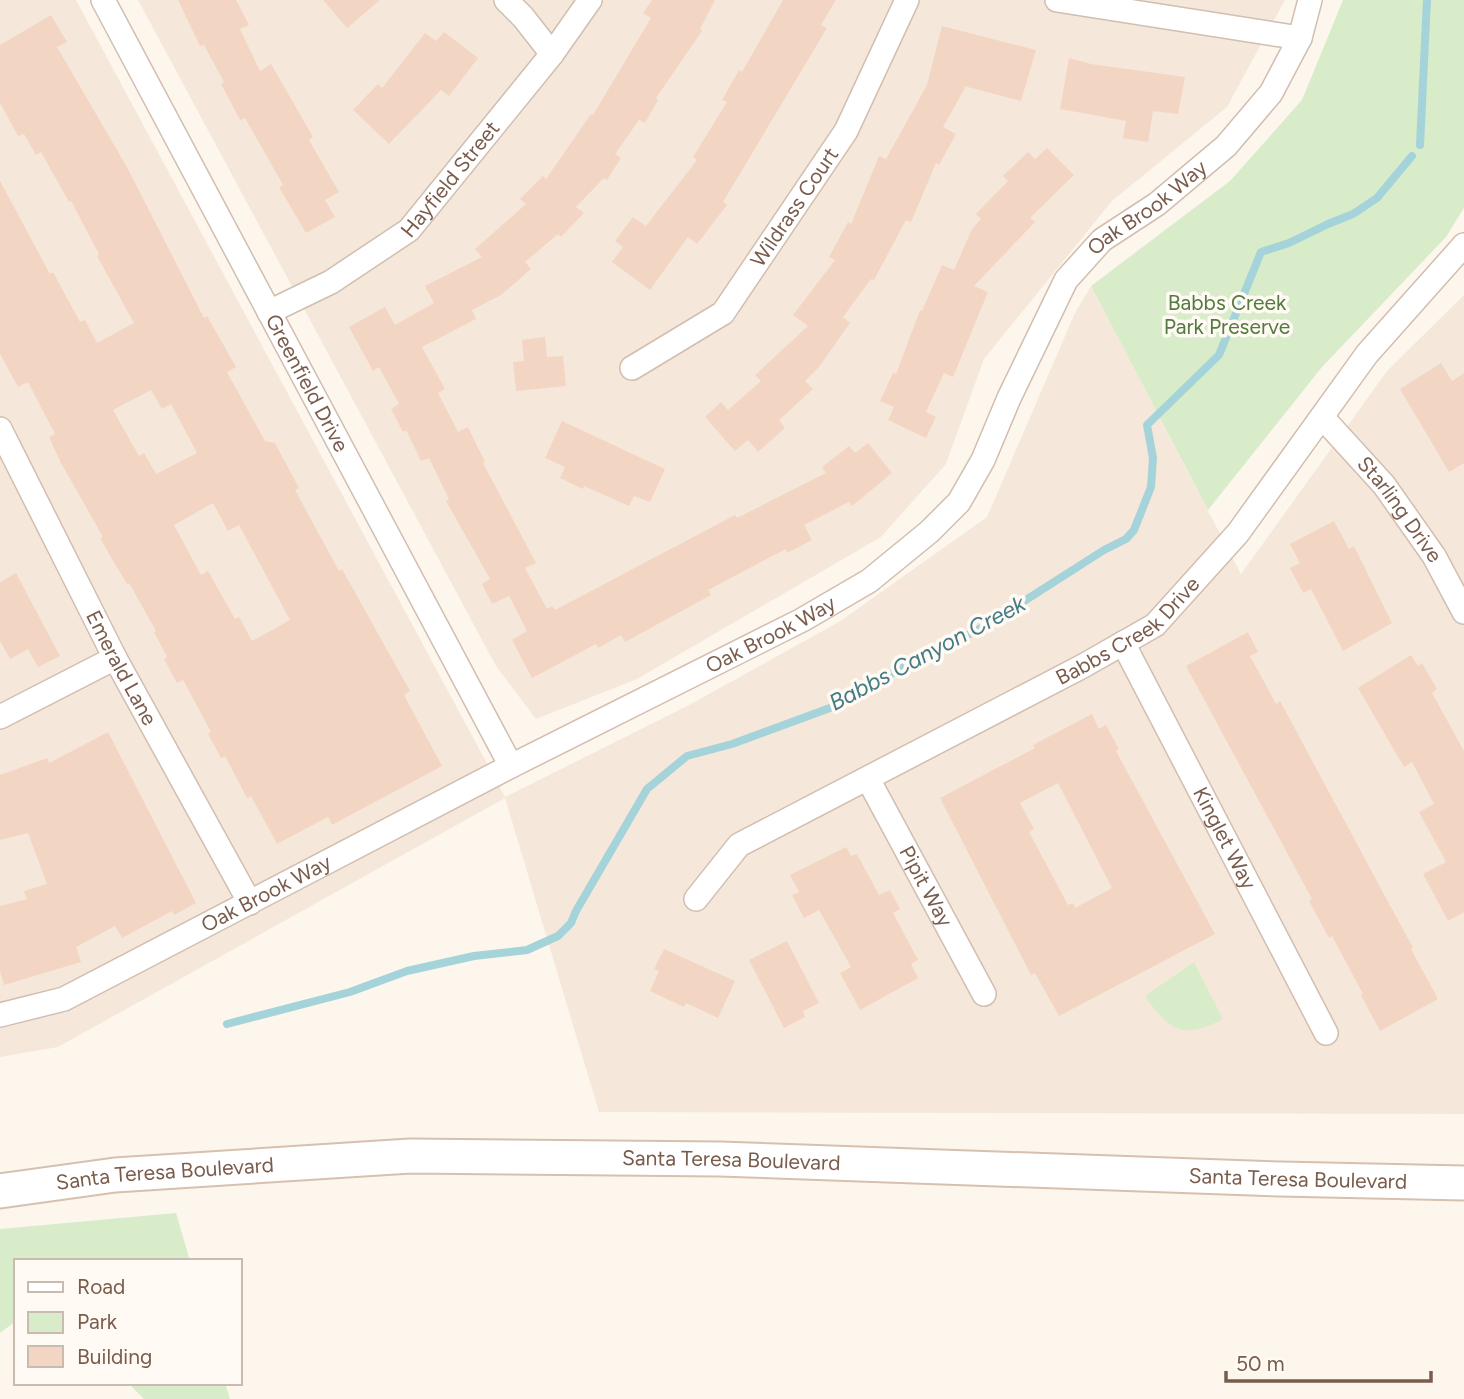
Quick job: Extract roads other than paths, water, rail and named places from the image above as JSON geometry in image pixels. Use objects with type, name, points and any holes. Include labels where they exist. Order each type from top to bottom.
[{"type":"main road","name":"Santa Teresa Boulevard","points":[[0,1191],[115,1175],[410,1156],[720,1159],[1280,1180],[1464,1183]]},
{"type":"street","name":"Greenfield Drive","points":[[103,0],[511,766]]},
{"type":"street","points":[[506,0],[552,54]]},
{"type":"street","name":"Hayfield Street","points":[[269,312],[331,282],[409,230],[552,54],[590,0]]},
{"type":"street","name":"Wildrass Court","points":[[632,368],[723,313],[846,131],[907,0]]},
{"type":"street","points":[[1057,0],[1300,38]]},
{"type":"street","name":"Oak Brook Way","points":[[0,1015],[64,999],[511,766],[802,621],[869,581],[929,532],[959,502],[983,460],[1009,398],[1066,280],[1102,240],[1157,204],[1226,146],[1271,93],[1300,38],[1310,0]]},
{"type":"street","name":"Babbs Creek Drive","points":[[696,899],[739,845],[1155,625],[1238,533],[1367,354],[1464,245]]},
{"type":"street","name":"Starling Drive","points":[[1322,417],[1384,485],[1434,556],[1464,612]]},
{"type":"street","name":"Emerald Lane","points":[[0,429],[115,658],[250,903]]},
{"type":"street","name":"Kinglet Way","points":[[1123,643],[1326,1033]]},
{"type":"street","points":[[0,717],[115,658]]},
{"type":"street","name":"Pipit Way","points":[[868,779],[984,995]]},
{"type":"waterway","name":"Babbs Canyon Creek","points":[[1420,145],[1427,0]]},
{"type":"waterway","name":"Babbs Canyon Creek","points":[[227,1024],[350,992],[407,971],[474,956],[527,950],[558,936],[571,923],[647,789],[687,756],[732,744],[838,705],[898,670],[985,626],[1104,550],[1126,539],[1134,530],[1151,487],[1153,458],[1147,425],[1219,355],[1261,252],[1289,243],[1353,214],[1377,198],[1412,156]]},
{"type":"park label","name":"Babbs Creek Park Preserve","points":[[1227,315]]}]
